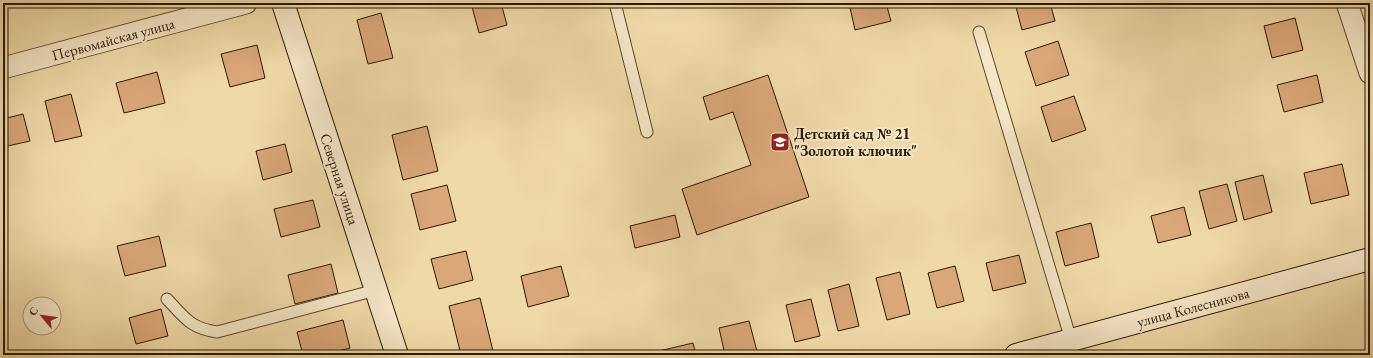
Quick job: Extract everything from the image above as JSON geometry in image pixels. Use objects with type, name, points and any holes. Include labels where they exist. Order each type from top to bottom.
[{"type":"street","name":"Первомайская улица","points":[[3,68],[246,3]]},
{"type":"street","name":"Северная улица","points":[[283,3],[397,355]]},
{"type":"street","points":[[1347,3],[1370,73]]},
{"type":"street","name":"улица Колесникова","points":[[1016,355],[1370,259]]},
{"type":"lane","points":[[616,3],[647,132]]},
{"type":"lane","points":[[979,32],[1071,340]]},
{"type":"lane","points":[[167,300],[189,323],[204,330],[217,332],[376,290]]},
{"type":"building","points":[[471,3],[501,3],[507,25],[479,33]]},
{"type":"building","points":[[849,3],[886,3],[891,21],[855,30]]},
{"type":"building","points":[[1015,3],[1050,3],[1055,21],[1022,30]]},
{"type":"building","points":[[381,13],[393,58],[368,64],[357,20]]},
{"type":"building","points":[[1295,18],[1303,50],[1272,58],[1264,26]]},
{"type":"building","points":[[1058,41],[1069,75],[1036,86],[1025,52]]},
{"type":"building","points":[[257,45],[265,78],[230,87],[221,54]]},
{"type":"building","points":[[157,72],[165,103],[124,113],[116,83]]},
{"type":"building","points":[[768,75],[809,197],[697,235],[682,189],[751,165],[733,112],[710,120],[703,97]]},
{"type":"building","points":[[1317,75],[1323,102],[1284,112],[1277,85]]},
{"type":"building","points":[[71,94],[82,136],[55,142],[45,101]]},
{"type":"building","points":[[1074,96],[1086,130],[1052,142],[1041,107]]},
{"type":"building","points":[[23,114],[30,141],[3,147],[3,119]]},
{"type":"building","points":[[427,126],[438,171],[403,180],[392,135]]},
{"type":"building","points":[[285,144],[292,172],[263,180],[256,151]]},
{"type":"building","points":[[1342,164],[1349,195],[1311,204],[1304,173]]},
{"type":"building","points":[[1263,175],[1272,212],[1244,220],[1235,182]]},
{"type":"building","points":[[1227,184],[1237,221],[1209,229],[1199,191]]},
{"type":"building","points":[[447,185],[456,221],[420,230],[411,194]]},
{"type":"building","points":[[313,200],[320,227],[281,237],[274,209]]},
{"type":"building","points":[[1184,207],[1191,235],[1158,243],[1151,216]]},
{"type":"building","points":[[675,215],[680,237],[635,248],[630,226]]},
{"type":"building","points":[[1091,223],[1099,257],[1065,266],[1056,232]]},
{"type":"building","points":[[159,236],[166,266],[125,276],[117,246]]},
{"type":"building","points":[[466,251],[473,280],[439,289],[431,259]]},
{"type":"building","points":[[1019,255],[1026,283],[993,291],[986,263]]},
{"type":"building","points":[[331,264],[338,293],[295,304],[288,275]]},
{"type":"building","points":[[561,266],[569,296],[528,307],[521,276]]},
{"type":"building","points":[[955,266],[964,301],[937,308],[928,273]]},
{"type":"building","points":[[900,272],[910,314],[887,320],[876,278]]},
{"type":"building","points":[[849,284],[859,326],[838,331],[828,290]]},
{"type":"building","points":[[480,298],[494,355],[461,355],[449,306]]},
{"type":"building","points":[[811,299],[820,336],[795,342],[786,305]]},
{"type":"building","points":[[161,309],[168,336],[136,344],[129,318]]},
{"type":"building","points":[[343,320],[350,348],[323,355],[303,355],[297,332]]},
{"type":"building","points":[[749,321],[758,355],[725,355],[719,328]]},
{"type":"building","points":[[693,343],[696,355],[660,355],[659,351]]},
{"type":"place","name":"Детский сад № 21 \"Золотой ключик\"","points":[[780,142]]}]
